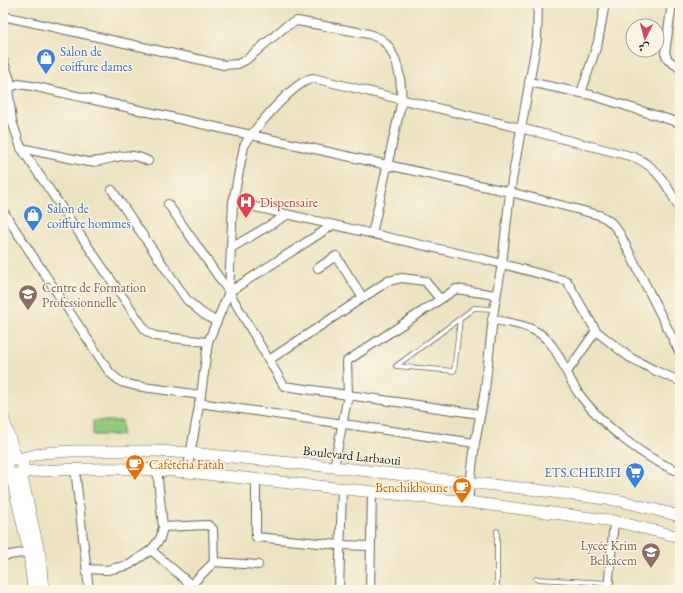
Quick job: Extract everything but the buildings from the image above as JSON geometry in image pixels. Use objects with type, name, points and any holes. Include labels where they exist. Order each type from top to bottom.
[{"type":"main road","points":[[3,417],[40,556],[43,590]]},
{"type":"main road","points":[[3,449],[16,467],[33,590]]},
{"type":"main road","name":"Boulevard Larbaoui","points":[[16,467],[43,453],[71,451],[156,451],[190,453],[470,482],[621,501],[680,516]]},
{"type":"main road","points":[[16,467],[157,469],[187,472],[468,502],[614,521],[680,537]]},
{"type":"street","points":[[468,502],[475,443],[485,390],[492,319],[502,264],[510,192],[520,128],[537,39],[538,3]]},
{"type":"street","points":[[581,93],[598,42],[604,3]]},
{"type":"street","points":[[672,3],[665,53],[668,60],[680,68]]},
{"type":"street","points":[[3,16],[224,65],[238,64],[246,60],[286,26],[297,21],[369,34],[381,39],[389,47],[396,61],[400,77],[402,100],[372,234]]},
{"type":"street","points":[[3,60],[10,80],[6,89],[12,121],[21,148],[146,332],[155,336],[208,342]]},
{"type":"street","points":[[187,472],[201,395],[208,342],[229,292],[233,202],[244,146],[266,116],[306,80],[313,78],[634,157],[658,174],[669,188],[680,210]]},
{"type":"street","points":[[529,82],[581,93],[680,123]]},
{"type":"street","points":[[6,89],[18,84],[32,86],[510,192],[599,215],[611,222],[620,234],[680,353]]},
{"type":"street","points":[[21,148],[88,162],[99,162],[124,155],[132,155],[148,161]]},
{"type":"street","points":[[112,190],[187,300],[202,313],[216,322]]},
{"type":"street","points":[[233,202],[502,264],[567,281],[596,331],[629,357],[680,381]]},
{"type":"street","points":[[168,204],[229,292],[284,386],[480,414]]},
{"type":"street","points":[[3,211],[110,373],[115,378],[121,382],[136,386],[201,395]]},
{"type":"street","points":[[231,248],[287,214]]},
{"type":"street","points":[[229,292],[333,225]]},
{"type":"street","points":[[318,268],[336,256],[363,298]]},
{"type":"street","points":[[269,360],[388,282],[402,278],[425,281],[440,300]]},
{"type":"street","points":[[334,467],[348,395],[347,361],[456,289],[496,295]]},
{"type":"street","points":[[492,319],[527,327],[540,334],[549,342],[579,394],[606,422],[646,455],[680,472]]},
{"type":"street","points":[[567,372],[596,331]]},
{"type":"street","points":[[199,403],[475,443]]},
{"type":"street","points":[[75,469],[90,590]]},
{"type":"street","points":[[87,569],[106,570],[129,565],[151,550],[160,539],[163,527],[157,469]]},
{"type":"street","points":[[256,480],[256,537],[340,545],[370,546]]},
{"type":"street","points":[[339,590],[342,489]]},
{"type":"street","points":[[370,590],[372,492]]},
{"type":"street","points":[[609,587],[614,521]]},
{"type":"street","points":[[151,550],[194,587],[214,562],[213,529],[208,525],[163,527]]},
{"type":"street","points":[[3,556],[28,552]]},
{"type":"street","points":[[214,562],[258,565]]},
{"type":"lane","points":[[460,319],[454,371],[396,366],[474,308],[494,308]]},
{"type":"lane","points":[[497,531],[497,590]]},
{"type":"lane","points":[[536,579],[609,587]]},
{"type":"green space","points":[[93,421],[122,421],[122,435],[93,435]]},
{"type":"place","name":"Salon de coiffure dames","points":[[46,75]]},
{"type":"place","name":"Dispensaire","points":[[246,219]]},
{"type":"place","name":"Salon de coiffure hommes","points":[[33,232]]},
{"type":"place","name":"Centre de Formation Professionnelle","points":[[28,311]]},
{"type":"place","name":"Cafétéria Fatah","points":[[135,481]]},
{"type":"place","name":"ETS.CHERIFI","points":[[635,489]]},
{"type":"place","name":"Benchikhoune","points":[[462,504]]},
{"type":"place","name":"Lycée Krim Belkacem","points":[[651,569]]}]
